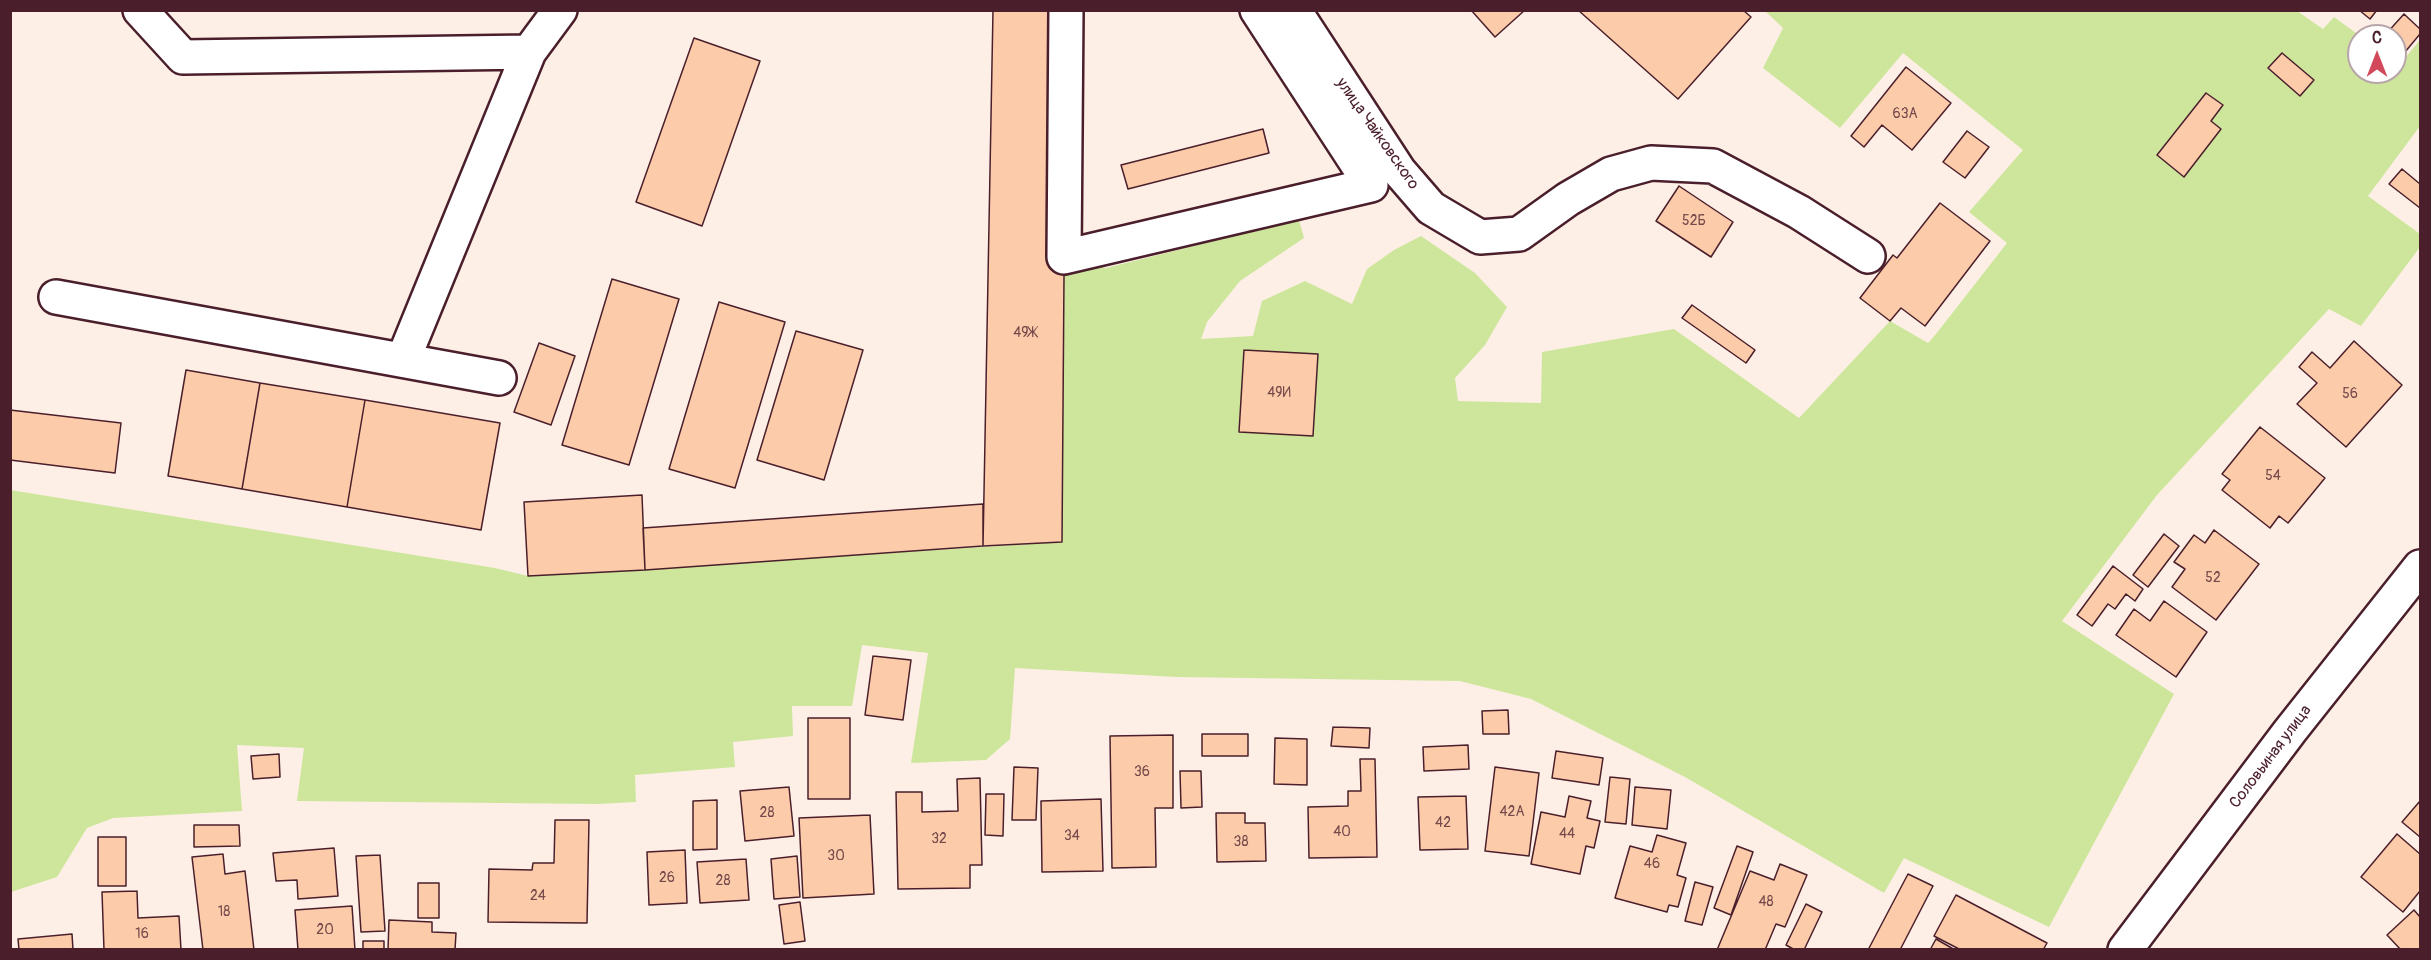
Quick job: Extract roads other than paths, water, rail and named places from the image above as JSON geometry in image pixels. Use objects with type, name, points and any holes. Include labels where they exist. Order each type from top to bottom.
[{"type":"street","points":[[140,10],[183,57],[529,52]]},
{"type":"street","points":[[403,360],[529,52],[560,10]]},
{"type":"street","points":[[1066,10],[1064,257],[1371,185],[1257,10]]},
{"type":"street","name":"улица Чайковского","points":[[1294,10],[1399,171],[1431,208],[1480,237],[1520,234],[1568,199],[1611,174],[1651,163],[1713,166],[1799,212],[1868,256]]},
{"type":"street","points":[[56,297],[499,378]]},
{"type":"street","name":"Соловьиная улица","points":[[2125,950],[2290,731],[2421,567]]}]
